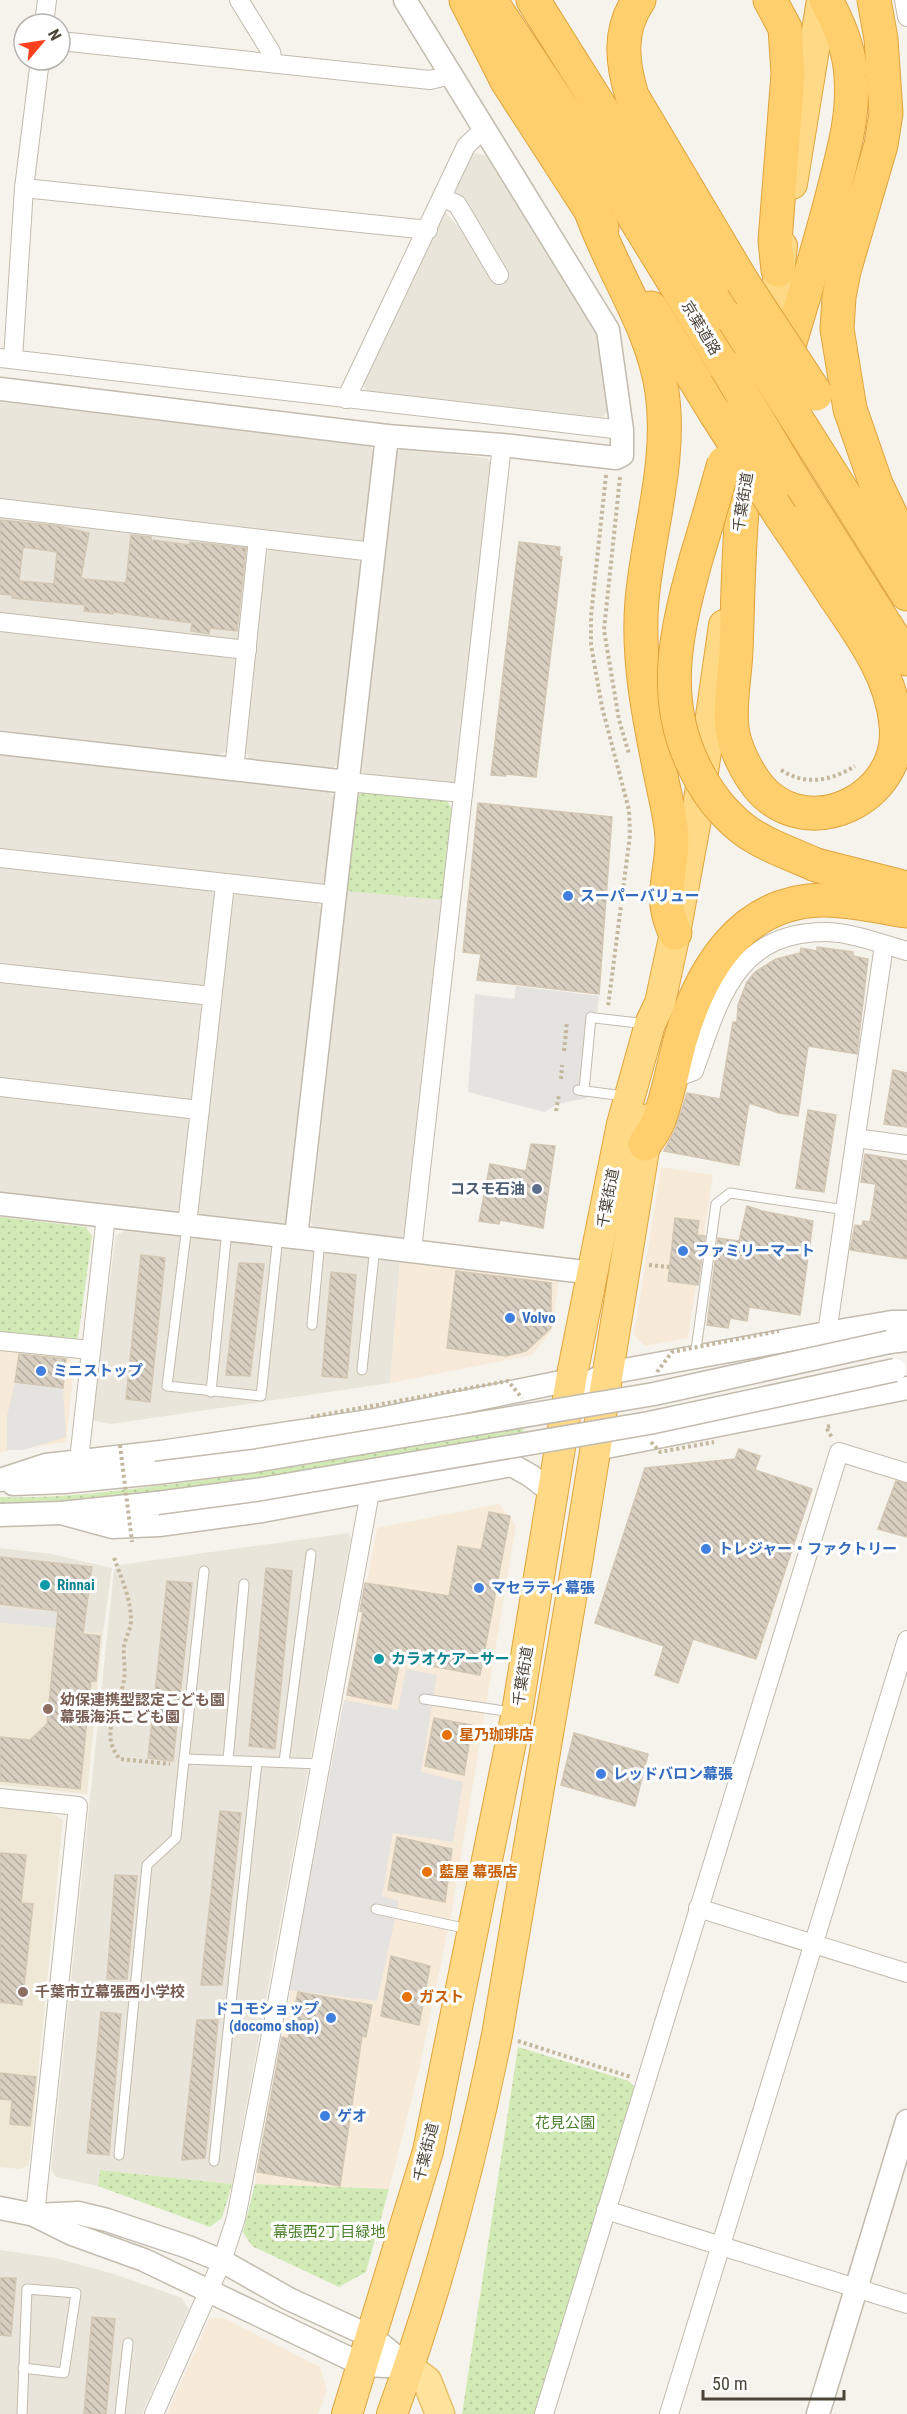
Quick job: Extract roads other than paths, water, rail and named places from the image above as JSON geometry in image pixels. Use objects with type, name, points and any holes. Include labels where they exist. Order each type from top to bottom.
[{"type":"highway","points":[[466,0],[507,81],[591,211],[716,414],[781,516],[869,647],[890,696],[896,725],[896,749],[886,772],[876,787],[858,801],[834,811],[816,815],[794,811],[777,803],[759,786],[747,768],[732,730],[743,499],[816,260],[848,132],[852,106],[851,76],[840,29],[824,0]]},
{"type":"highway","name":"京葉道路","points":[[490,0],[631,212],[793,479],[907,659]]},
{"type":"highway","points":[[533,0],[907,594]]},
{"type":"highway","points":[[639,0],[630,12],[623,51],[632,96],[742,281],[876,484]]},
{"type":"highway","points":[[770,0],[785,28],[788,75],[775,240],[778,270]]},
{"type":"highway","name":"千葉街道","points":[[347,2414],[428,2151],[517,1712],[554,1494],[570,1380],[622,1124],[655,1014],[675,933],[697,814],[743,499],[771,349],[778,270],[824,0]]},
{"type":"highway","points":[[874,0],[881,39],[886,113],[881,145],[844,272],[839,297],[837,329],[850,410],[876,484],[907,549]]},
{"type":"highway","points":[[591,211],[602,241],[640,320],[654,357],[662,392],[664,426],[662,461],[642,597],[640,630],[642,671],[672,838],[667,909],[675,933]]},
{"type":"highway","points":[[771,349],[753,372],[682,610],[676,640],[675,692],[680,731],[704,786],[719,807],[743,829],[760,840],[816,865],[907,888]]},
{"type":"highway","points":[[645,1144],[659,1122],[685,1024],[700,984],[730,940],[750,923],[800,902],[821,900],[907,911]]},
{"type":"highway","name":"千葉街道","points":[[392,2414],[410,2367],[468,2167],[497,2035],[645,1144],[662,1026],[655,1014]]},
{"type":"main road","points":[[410,2367],[427,2381],[440,2414]]},
{"type":"street","points":[[239,0],[271,52],[273,63]]},
{"type":"street","points":[[0,390],[387,436],[502,445],[616,458],[622,455],[624,450],[622,430],[608,330],[405,0]]},
{"type":"street","points":[[903,0],[907,17]]},
{"type":"street","points":[[72,42],[430,80],[451,75]]},
{"type":"street","points":[[38,72],[6,359],[622,430]]},
{"type":"street","points":[[346,399],[466,146],[484,129]]},
{"type":"street","points":[[24,188],[428,230]]},
{"type":"street","points":[[442,198],[457,204],[499,275]]},
{"type":"street","points":[[287,1236],[334,895],[387,436]]},
{"type":"street","points":[[412,1250],[502,445]]},
{"type":"street","points":[[0,508],[373,552]]},
{"type":"street","points":[[234,770],[258,539]]},
{"type":"street","points":[[0,622],[247,650]]},
{"type":"street","points":[[0,743],[463,793]]},
{"type":"street","points":[[0,858],[334,895]]},
{"type":"street","points":[[187,1225],[225,884]]},
{"type":"street","points":[[669,1080],[694,1071],[729,981],[755,953],[790,937],[828,932],[907,951]]},
{"type":"street","points":[[827,1333],[884,945]]},
{"type":"street","points":[[0,972],[212,996]]},
{"type":"street","points":[[0,1087],[199,1110]]},
{"type":"street","points":[[856,1138],[907,1144]]},
{"type":"street","points":[[0,1204],[412,1250],[593,1273]]},
{"type":"street","points":[[79,1460],[106,1216]]},
{"type":"street","points":[[565,1417],[592,1381],[608,1373],[827,1333],[892,1322],[907,1322]]},
{"type":"street","points":[[0,1341],[91,1350]]},
{"type":"street","points":[[0,1482],[64,1482],[254,1461],[654,1394],[898,1341]]},
{"type":"street","points":[[596,1449],[903,1375]]},
{"type":"street","points":[[0,1515],[61,1513],[256,1490],[649,1423],[903,1375]]},
{"type":"street","points":[[0,1482],[46,1465],[161,1452],[370,1421],[570,1380]]},
{"type":"street","points":[[544,2414],[839,1452],[907,1473]]},
{"type":"street","points":[[61,1513],[112,1527],[159,1525],[262,1511],[512,1465],[554,1494]]},
{"type":"street","points":[[154,2414],[222,2261],[236,2218],[370,1491]]},
{"type":"street","points":[[669,2414],[907,1640]]},
{"type":"street","points":[[0,1797],[78,1806],[35,2215]]},
{"type":"street","points":[[698,1908],[907,1973]]},
{"type":"street","points":[[818,2414],[906,2129]]},
{"type":"street","points":[[0,2208],[35,2215],[78,2213],[107,2220],[188,2247],[222,2261],[289,2299],[372,2337],[410,2367]]},
{"type":"street","points":[[606,2210],[907,2304]]},
{"type":"street","points":[[35,2215],[72,2235],[144,2260],[363,2365],[410,2367]]},
{"type":"lane","points":[[630,1096],[581,1090],[593,1017],[655,1014]]},
{"type":"lane","points":[[695,1357],[716,1204],[730,1192],[846,1210]]},
{"type":"lane","points":[[187,1225],[167,1386],[211,1392],[261,1396],[287,1236]]},
{"type":"lane","points":[[211,1392],[227,1230]]},
{"type":"lane","points":[[312,1325],[320,1240]]},
{"type":"lane","points":[[362,1370],[375,1246]]},
{"type":"lane","points":[[284,1762],[311,1554]]},
{"type":"lane","points":[[119,2155],[147,1865],[176,1838],[181,1762],[204,1571]]},
{"type":"lane","points":[[228,1760],[244,1584]]},
{"type":"lane","points":[[424,1699],[517,1712]]},
{"type":"lane","points":[[181,1762],[228,1760],[321,1764]]},
{"type":"lane","points":[[214,2161],[257,1762]]},
{"type":"lane","points":[[376,1910],[473,1930]]},
{"type":"lane","points":[[22,2414],[23,2368],[27,2289],[76,2293],[64,2373],[23,2368]]},
{"type":"lane","points":[[120,2414],[128,2343]]},
{"type":"place","name":"スーパーバリュー","points":[[568,896]]},
{"type":"place","name":"コスモ石油","points":[[537,1189]]},
{"type":"place","name":"ファミリーマート","points":[[683,1251]]},
{"type":"place","name":"Volvo","points":[[510,1318]]},
{"type":"place","name":"ミニストップ","points":[[41,1371]]},
{"type":"place","name":"トレジャー・ファクトリー","points":[[706,1549]]},
{"type":"place","name":"Rinnai","points":[[45,1585]]},
{"type":"place","name":"マセラティ幕張","points":[[479,1588]]},
{"type":"place","name":"カラオケアーサー","points":[[379,1659]]},
{"type":"place","name":"幼保連携型認定こども園 幕張海浜こども園","points":[[48,1709]]},
{"type":"place","name":"星乃珈琲店","points":[[447,1735]]},
{"type":"place","name":"レッドバロン幕張","points":[[601,1774]]},
{"type":"place","name":"藍屋 幕張店","points":[[427,1872]]},
{"type":"place","name":"千葉市立幕張西小学校","points":[[23,1992]]},
{"type":"place","name":"ガスト","points":[[407,1997]]},
{"type":"place","name":"ドコモショップ (docomo shop)","points":[[331,2018]]},
{"type":"place","name":"ゲオ","points":[[325,2116]]},
{"type":"park label","name":"花見公園","points":[[565,2123]]},
{"type":"park label","name":"幕張西2丁目緑地","points":[[329,2232]]}]
